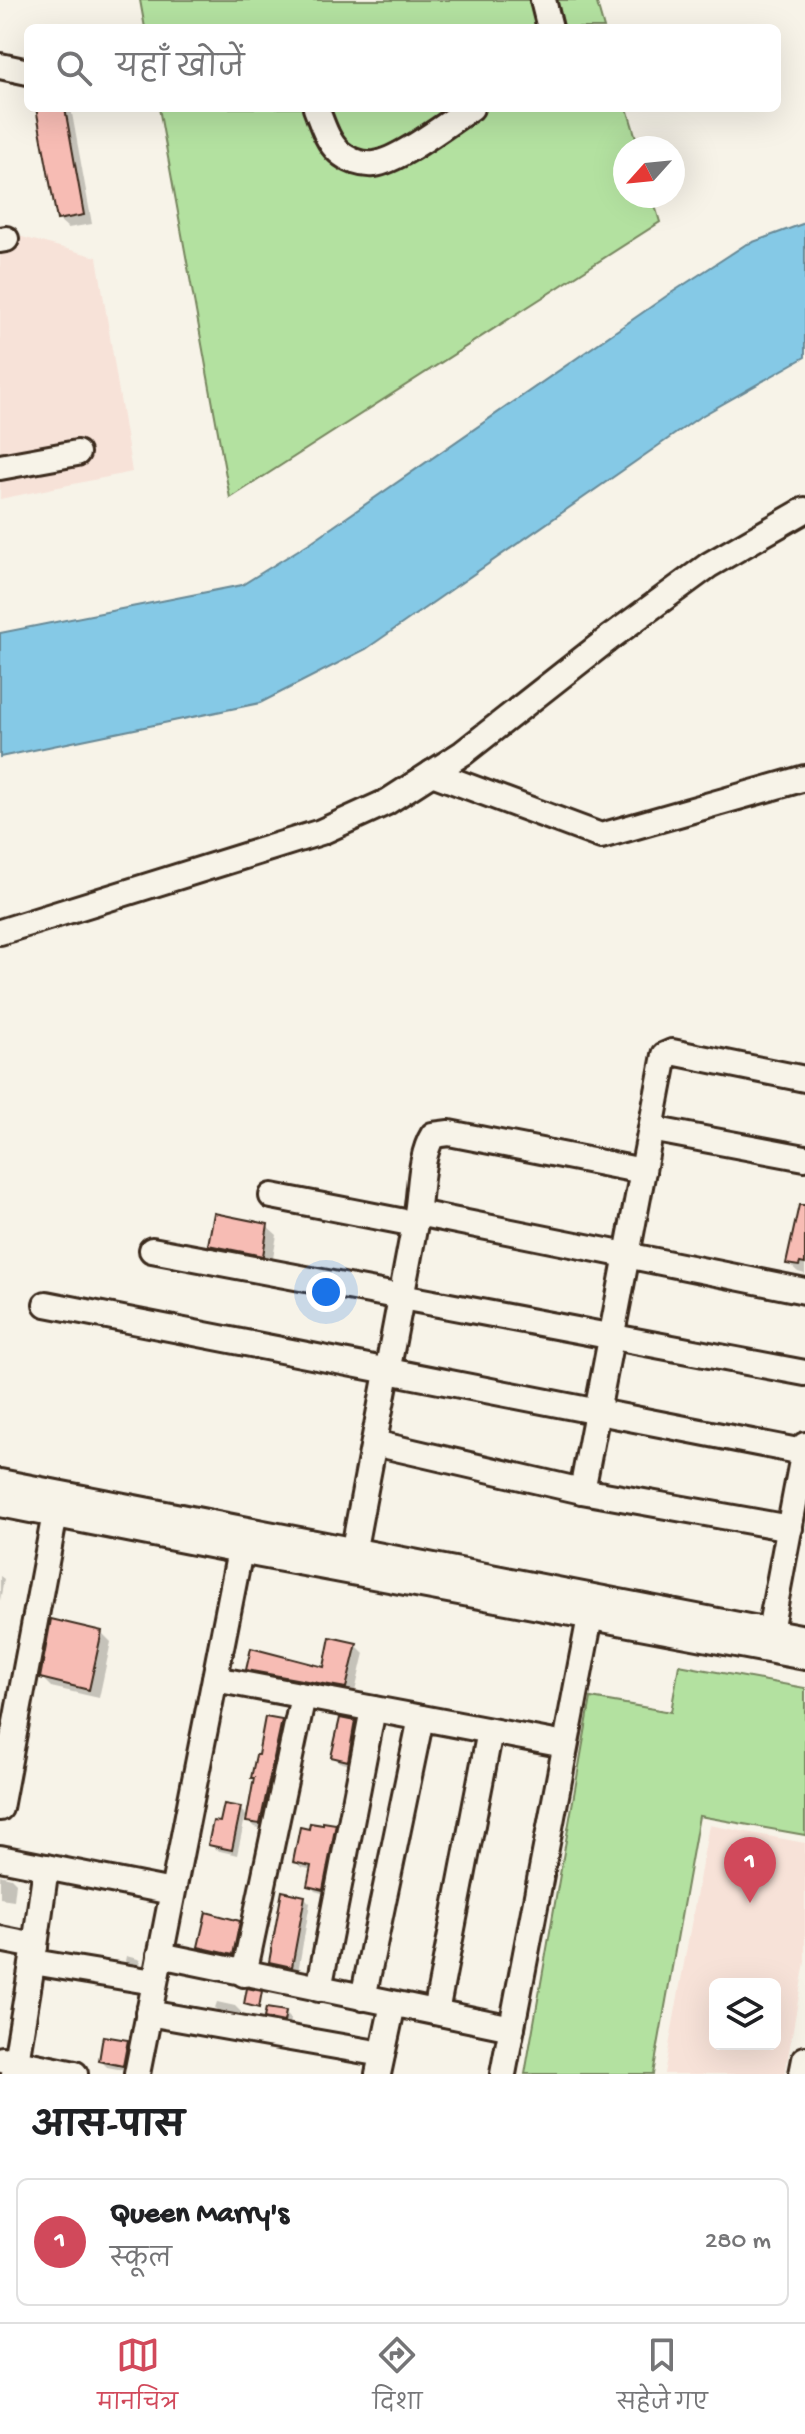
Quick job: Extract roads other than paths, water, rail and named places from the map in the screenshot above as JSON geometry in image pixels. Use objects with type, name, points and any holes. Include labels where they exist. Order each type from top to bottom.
[{"type":"street","points":[[543,0],[549,24]]},
{"type":"street","points":[[0,66],[24,71]]},
{"type":"street","points":[[318,112],[337,151],[360,163],[373,164],[393,157],[465,112]]},
{"type":"street","points":[[0,467],[77,453]]},
{"type":"street","points":[[0,932],[321,832],[387,802],[463,753],[608,639],[709,565],[805,510]]},
{"type":"street","points":[[432,773],[601,836],[805,778]]},
{"type":"street","points":[[582,1491],[665,1055],[672,1052],[805,1079]]},
{"type":"street","points":[[651,1129],[805,1158]]},
{"type":"street","points":[[352,1561],[429,1142],[433,1135],[449,1133],[643,1171]]},
{"type":"street","points":[[272,1196],[627,1255],[805,1291]]},
{"type":"street","points":[[152,1250],[805,1373]]},
{"type":"street","points":[[46,1304],[597,1412],[804,1449],[768,1640]]},
{"type":"street","points":[[374,1443],[582,1491],[790,1528]]},
{"type":"street","points":[[0,1482],[590,1617],[768,1640],[805,1638]]},
{"type":"street","points":[[0,1504],[240,1551],[352,1561],[768,1640],[805,1657]]},
{"type":"street","points":[[0,1808],[11,1691],[55,1514]]},
{"type":"street","points":[[137,2074],[240,1551]]},
{"type":"street","points":[[503,2074],[590,1617]]},
{"type":"street","points":[[215,1679],[565,1745]]},
{"type":"street","points":[[244,1974],[303,1696]]},
{"type":"street","points":[[319,1989],[373,1709]]},
{"type":"street","points":[[363,1998],[421,1718]]},
{"type":"street","points":[[436,2012],[490,1731]]},
{"type":"street","points":[[0,1858],[172,1892]]},
{"type":"street","points":[[46,1867],[34,1954],[10,2065],[75,2074]]},
{"type":"street","points":[[0,1939],[34,1954],[154,1982]]},
{"type":"street","points":[[160,1955],[512,2028]]},
{"type":"street","points":[[148,2013],[380,2064],[393,2004]]},
{"type":"street","points":[[802,2074],[805,2059]]},
{"type":"water","points":[[805,223],[805,357],[698,418],[366,649],[260,703],[0,757],[0,633],[242,585],[311,542],[745,245]]},
{"type":"place","name":"Queen Marry's","points":[[750,1903]]}]
